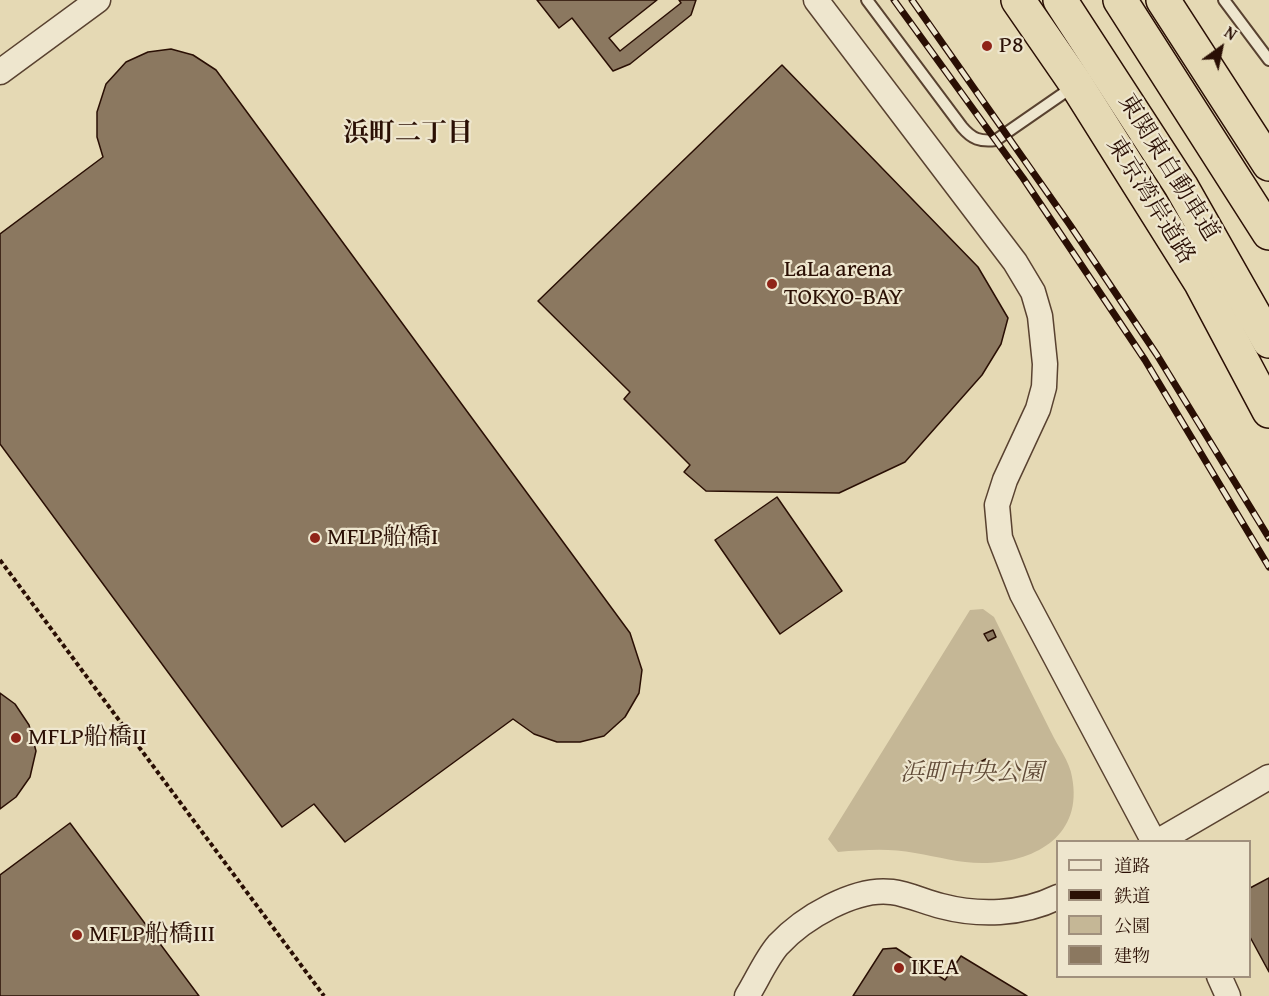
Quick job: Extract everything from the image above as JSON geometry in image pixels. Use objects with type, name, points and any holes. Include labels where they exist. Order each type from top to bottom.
[{"type":"highway","name":"東京湾岸道路","points":[[1018,0],[1076,84],[1201,283],[1269,411]]},
{"type":"highway","name":"東関東自動車道","points":[[1060,0],[1181,186],[1269,341]]},
{"type":"highway","name":"東関東自動車道","points":[[1120,0],[1269,233]]},
{"type":"highway","points":[[1163,0],[1200,53],[1269,164]]},
{"type":"street","points":[[0,72],[98,0]]},
{"type":"street","points":[[816,0],[1015,262],[1033,292],[1043,339],[1044,387],[997,505],[1000,538],[1022,594],[1155,840]]},
{"type":"street","points":[[1159,840],[1269,777]]},
{"type":"street","points":[[747,996],[777,946],[814,914],[852,897],[891,891],[942,907],[979,912],[1024,909],[1056,898]]},
{"type":"street","points":[[1220,978],[1228,996]]},
{"type":"lane","points":[[867,0],[970,137],[983,142],[996,140],[1076,84]]},
{"type":"lane","points":[[1224,0],[1269,60]]},
{"type":"path","points":[[0,560],[324,996]]},
{"type":"green space","name":"浜町中央公園","points":[[983,609],[994,617],[1069,765],[1074,797],[1071,814],[1063,829],[1053,841],[1039,850],[1023,857],[987,863],[951,860],[896,850],[838,852],[828,839],[970,610]]},
{"type":"building","points":[[537,0],[657,0],[609,38],[620,51],[681,3],[679,0],[696,0],[691,15],[630,64],[613,71],[572,18],[559,28]]},
{"type":"building","name":"MFLP船橋Ⅰ","points":[[171,49],[193,55],[216,70],[630,633],[642,670],[639,693],[625,717],[604,736],[580,742],[557,742],[534,734],[513,719],[345,842],[314,804],[282,827],[0,444],[0,234],[103,157],[97,137],[97,112],[106,84],[126,62],[148,52]]},
{"type":"building","name":"LaLa arena TOKYO-BAY","points":[[782,65],[978,267],[1008,318],[1001,344],[982,375],[905,462],[839,493],[706,491],[684,472],[690,465],[624,399],[630,392],[538,301]]},
{"type":"building","points":[[777,497],[842,591],[780,634],[715,540]]},
{"type":"building","points":[[993,630],[996,637],[988,641],[984,634]]},
{"type":"building","name":"MFLP船橋Ⅱ","points":[[0,693],[15,704],[29,725],[36,751],[30,777],[16,797],[0,809]]},
{"type":"building","points":[[986,759],[990,767],[982,771],[978,763]]},
{"type":"building","name":"MFLP船橋Ⅲ","points":[[70,823],[199,996],[0,996],[0,875]]},
{"type":"building","points":[[1269,878],[1269,972],[1251,939],[1251,887]]},
{"type":"building","name":"IKEA","points":[[896,948],[945,980],[961,956],[1027,996],[853,996],[883,949]]},
{"type":"railway","points":[[894,0],[1023,178],[1145,360],[1269,567]]},
{"type":"railway","points":[[912,0],[1070,225],[1157,355],[1269,538]]},
{"type":"place","name":"P8","points":[[987,46]]},
{"type":"place","name":"LaLa arena TOKYO-BAY","points":[[772,284]]},
{"type":"place","name":"MFLP船橋Ⅰ","points":[[315,538]]},
{"type":"place","name":"MFLP船橋Ⅱ","points":[[16,738]]},
{"type":"place","name":"MFLP船橋Ⅲ","points":[[77,935]]},
{"type":"place","name":"IKEA","points":[[899,968]]},
{"type":"district","name":"浜町二丁目","points":[[408,134]]}]
